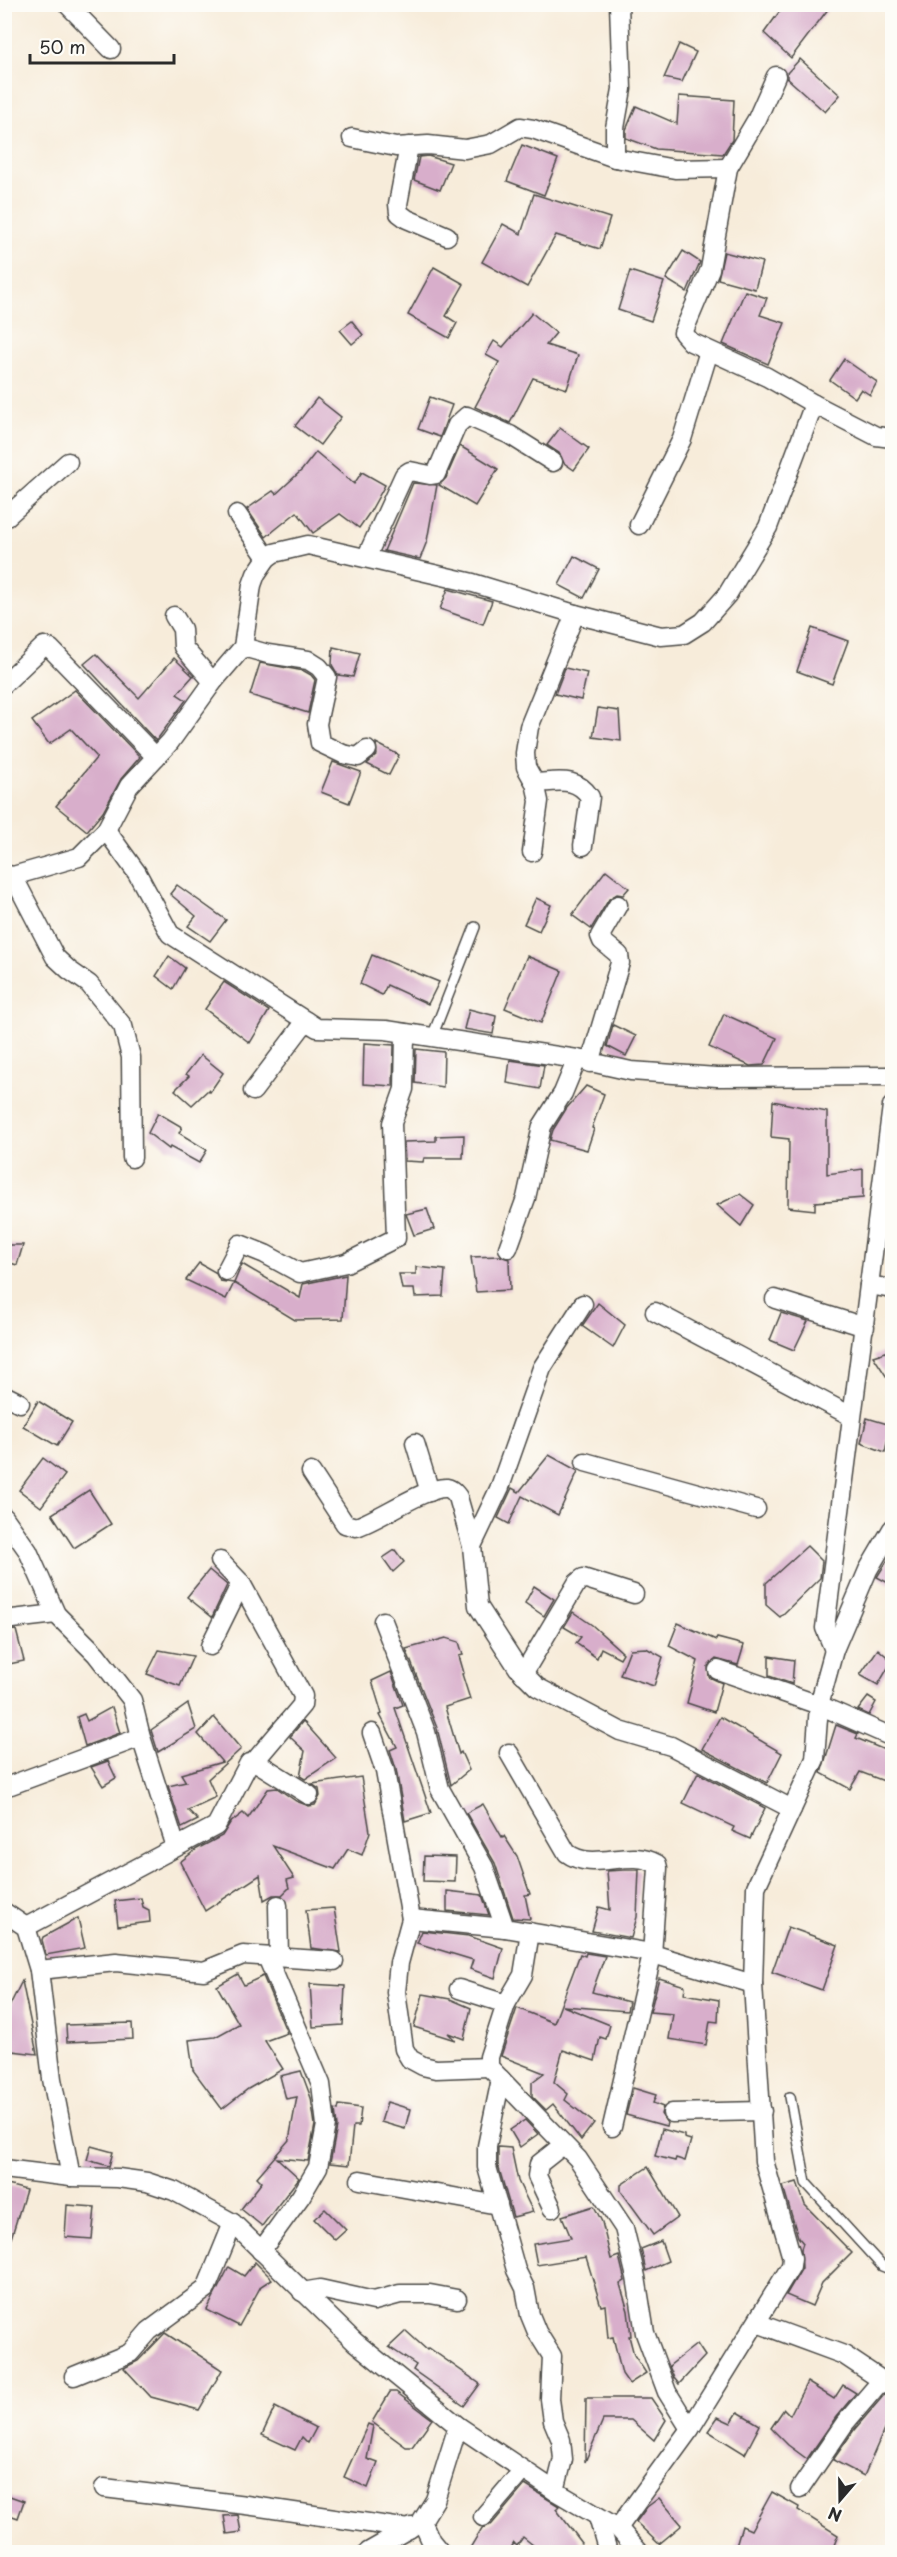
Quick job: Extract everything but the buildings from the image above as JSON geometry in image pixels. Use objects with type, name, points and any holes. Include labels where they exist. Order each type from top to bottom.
[{"type":"street","points":[[67,4],[111,49]]},
{"type":"street","points":[[615,158],[615,128],[622,89],[619,4]]},
{"type":"street","points":[[776,76],[757,119],[729,168],[710,269],[683,333],[691,342],[766,377],[876,436],[892,438]]},
{"type":"street","points":[[352,138],[396,147],[465,149],[491,144],[520,127],[533,129],[615,158],[675,169],[729,168]]},
{"type":"street","points":[[409,146],[398,204],[399,213],[406,219],[447,236]]},
{"type":"street","points":[[639,525],[682,439],[708,351]]},
{"type":"street","points":[[132,1158],[131,1057],[123,1026],[89,984],[55,957],[9,875],[79,857],[106,830],[129,786],[184,724],[213,682],[243,647],[252,585],[256,574],[267,558],[283,551],[308,545],[473,583],[575,614],[661,636],[684,634],[703,622],[727,595],[768,527],[814,404]]},
{"type":"street","points":[[366,558],[404,475],[410,471],[430,476],[436,474],[457,425],[467,416],[510,435],[553,462]]},
{"type":"street","points":[[4,519],[68,462]]},
{"type":"street","points":[[237,514],[267,558]]},
{"type":"street","points":[[532,852],[539,801],[535,783],[526,767],[525,760],[529,727],[575,614]]},
{"type":"street","points":[[174,616],[182,629],[183,647],[213,682]]},
{"type":"street","points":[[4,684],[44,646],[51,649],[156,757]]},
{"type":"street","points":[[243,647],[268,654],[308,660],[319,667],[327,677],[316,724],[320,743],[343,754],[358,757],[367,750]]},
{"type":"street","points":[[535,783],[566,781],[583,786],[590,797],[583,846]]},
{"type":"street","points":[[106,830],[137,873],[170,934],[317,1028],[386,1030],[583,1061],[631,1071],[717,1077],[892,1076]]},
{"type":"street","points":[[508,1248],[526,1198],[542,1126],[583,1061],[620,963],[619,955],[602,941],[600,936],[618,905]]},
{"type":"street","points":[[253,1091],[306,1021]]},
{"type":"street","points":[[226,1271],[240,1244],[265,1254],[300,1273],[346,1263],[396,1238],[392,1123],[404,1089],[405,1033]]},
{"type":"street","points":[[834,1650],[825,1628],[892,1106]]},
{"type":"street","points":[[869,1285],[892,1289]]},
{"type":"street","points":[[775,1299],[865,1327]]},
{"type":"street","points":[[472,1546],[500,1487],[542,1368],[583,1304]]},
{"type":"street","points":[[655,1312],[851,1416]]},
{"type":"street","points":[[415,1443],[430,1492]]},
{"type":"street","points":[[585,1462],[756,1509]]},
{"type":"street","points":[[311,1472],[345,1524],[356,1527],[430,1492],[446,1488],[453,1491],[458,1497],[472,1546],[478,1606],[523,1674],[537,1687],[620,1731],[671,1746],[792,1809]]},
{"type":"street","points":[[4,1517],[28,1551],[56,1614],[96,1654],[132,1700],[141,1737],[176,1847]]},
{"type":"street","points":[[618,2528],[690,2429],[729,2362],[757,2323],[788,2272],[792,2258],[764,2161],[753,1984],[756,1887],[815,1759],[819,1705],[834,1650],[868,1570],[892,1529]]},
{"type":"street","points":[[26,1927],[216,1826],[249,1763],[254,1762],[302,1705],[303,1696],[241,1583],[220,1561]]},
{"type":"street","points":[[523,1674],[577,1583],[583,1578],[634,1594]]},
{"type":"street","points":[[210,1646],[241,1583]]},
{"type":"street","points":[[4,1620],[56,1614]]},
{"type":"street","points":[[383,1621],[426,1732],[440,1789],[483,1868],[505,1928]]},
{"type":"street","points":[[718,1670],[819,1705],[892,1737]]},
{"type":"street","points":[[372,1733],[385,1771],[411,1919],[399,1963],[396,1992],[404,2049],[410,2059],[423,2066],[495,2073]]},
{"type":"street","points":[[11,1785],[141,1737]]},
{"type":"street","points":[[509,1753],[567,1853],[584,1862],[642,1857],[657,1864],[652,1955],[612,2127]]},
{"type":"street","points":[[254,1762],[309,1795]]},
{"type":"street","points":[[261,2250],[301,2196],[318,2167],[326,2125],[321,2084],[273,1957],[278,1905]]},
{"type":"street","points":[[4,1912],[26,1927],[39,1970],[52,2079],[72,2177]]},
{"type":"street","points":[[411,1919],[505,1928],[652,1955],[753,1984]]},
{"type":"street","points":[[530,1932],[523,1974],[506,2004],[489,2057],[495,2073],[578,2159],[624,2229],[636,2277],[645,2333],[667,2392],[690,2429]]},
{"type":"street","points":[[39,1970],[116,1962],[204,1971],[243,1955],[334,1961]]},
{"type":"street","points":[[459,1989],[506,2004]]},
{"type":"street","points":[[495,2073],[487,2167],[516,2270],[525,2288],[530,2315],[537,2332],[552,2356],[551,2410],[561,2440],[563,2459],[555,2491]]},
{"type":"street","points":[[672,2113],[762,2111]]},
{"type":"street","points":[[552,2208],[537,2176],[539,2164],[563,2145]]},
{"type":"street","points":[[4,2169],[72,2177],[118,2178],[147,2182],[174,2191],[233,2223],[355,2342],[458,2426],[555,2491],[618,2528],[639,2553]]},
{"type":"street","points":[[360,2180],[498,2205]]},
{"type":"street","points":[[74,2376],[130,2353],[149,2331],[206,2289],[233,2223]]},
{"type":"street","points":[[302,2292],[321,2289],[374,2301],[400,2294],[430,2294],[457,2299]]},
{"type":"street","points":[[757,2323],[844,2355],[887,2384],[845,2423],[800,2489]]},
{"type":"street","points":[[368,2553],[415,2525],[435,2500],[458,2426]]},
{"type":"street","points":[[483,2517],[523,2470]]},
{"type":"street","points":[[104,2488],[415,2525],[440,2553]]},
{"type":"street","points":[[598,2517],[608,2553]]},
{"type":"lane","points":[[432,1037],[475,927]]},
{"type":"lane","points":[[790,2097],[806,2183],[882,2266],[892,2270]]}]
